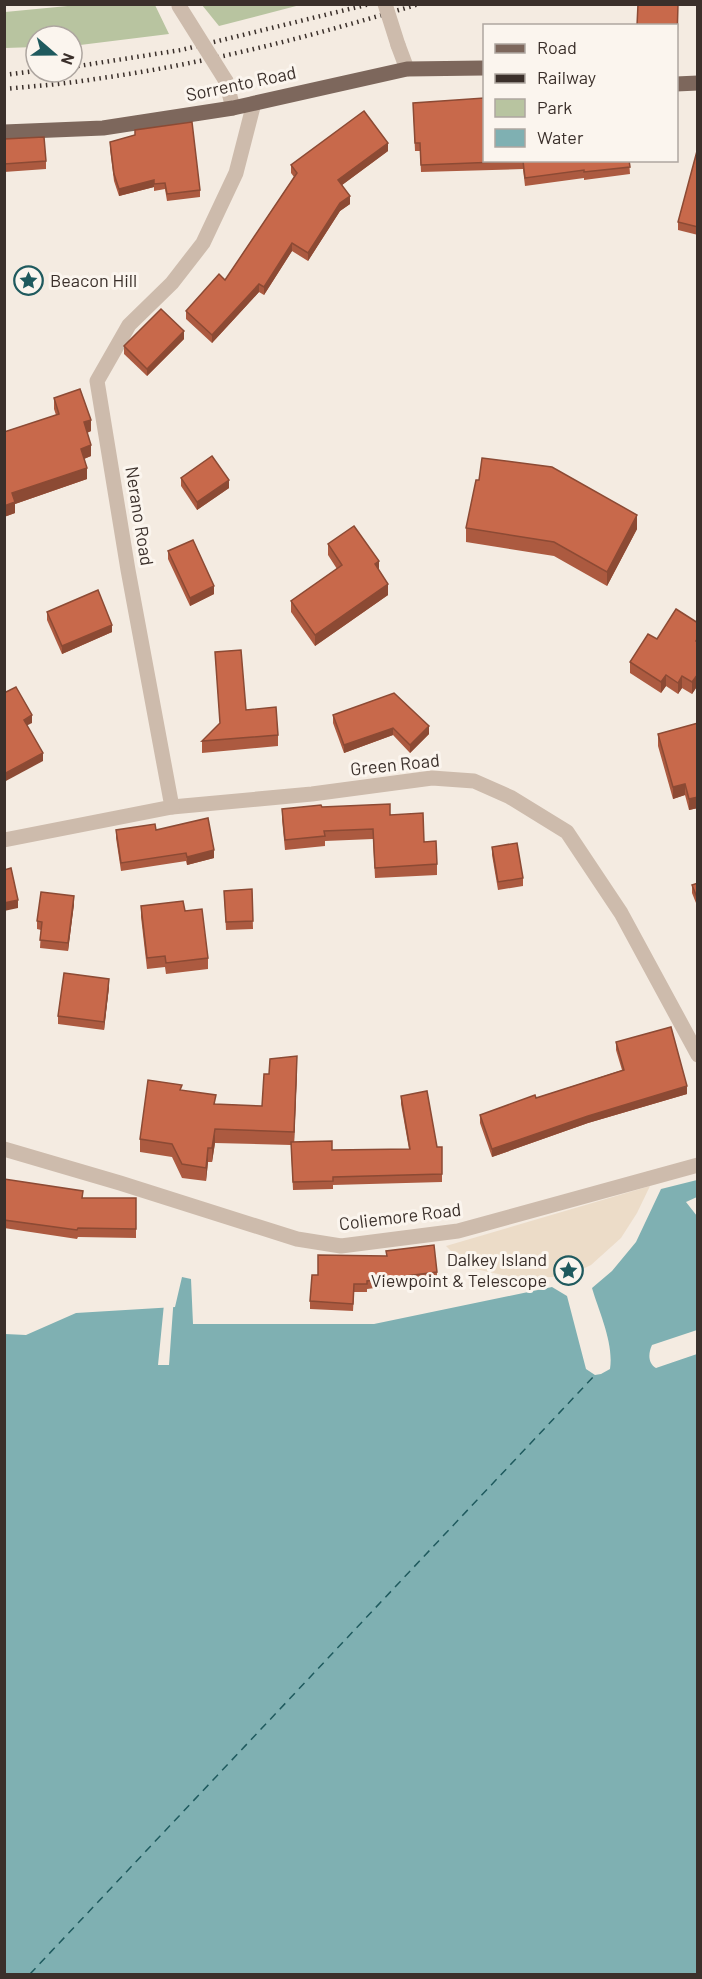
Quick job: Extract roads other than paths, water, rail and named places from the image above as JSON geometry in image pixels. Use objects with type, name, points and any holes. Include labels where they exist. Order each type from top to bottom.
[{"type":"main road","name":"Sorrento Road","points":[[4,132],[103,128],[233,108],[407,69],[483,68]]},
{"type":"main road","points":[[678,84],[698,83]]},
{"type":"street","points":[[385,4],[407,69]]},
{"type":"street","points":[[178,5],[226,81],[233,108]]},
{"type":"street","name":"Nerano Road","points":[[172,807],[128,570],[97,381],[129,325],[172,284],[203,243],[236,172],[254,103]]},
{"type":"street","name":"Green Road","points":[[172,807],[312,794],[432,778],[474,781],[510,797],[567,832],[621,913],[698,1055]]},
{"type":"street","points":[[4,840],[172,807]]},
{"type":"street","name":"Coliemore Road","points":[[4,1149],[297,1239],[341,1246],[458,1231],[698,1165]]},
{"type":"water","points":[[697,1180],[697,1197],[686,1202],[697,1216],[697,1330],[652,1345],[649,1355],[651,1364],[656,1368],[697,1354],[697,1974],[5,1974],[5,1334],[26,1335],[76,1313],[175,1307],[182,1277],[191,1279],[193,1324],[374,1324],[552,1287],[567,1296],[586,1369],[595,1375],[601,1374],[610,1369],[610,1349],[592,1288],[612,1271],[636,1242],[661,1189]]},
{"type":"railway","points":[[84,65],[181,50],[370,4]]},
{"type":"railway","points":[[4,89],[84,81],[218,57],[299,38],[419,4]]},
{"type":"railway","points":[[4,75],[24,72]]},
{"type":"place","name":"Beacon Hill","points":[[29,281]]},
{"type":"place","name":"Dalkey Island Viewpoint & Telescope","points":[[568,1270]]}]
